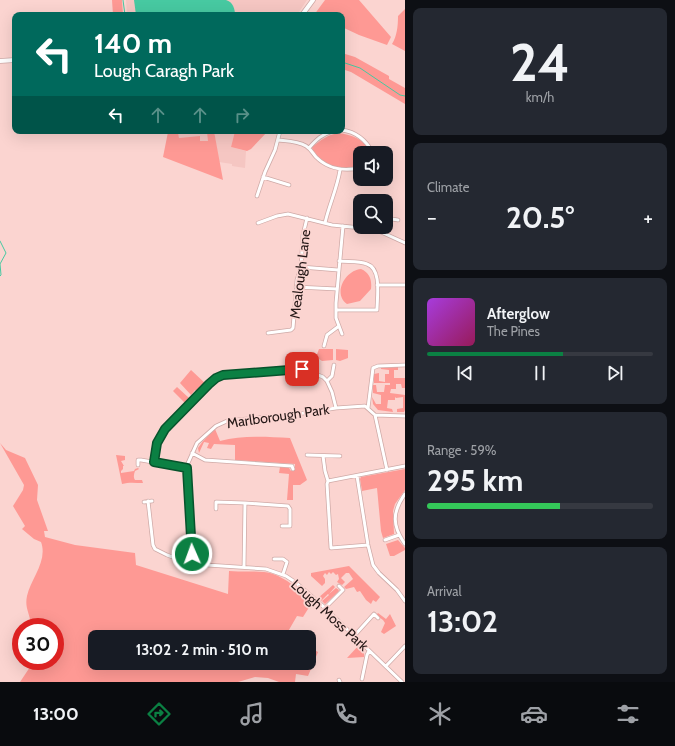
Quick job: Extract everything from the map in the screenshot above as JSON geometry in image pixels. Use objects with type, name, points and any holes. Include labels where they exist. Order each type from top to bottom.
[{"type":"street","points":[[304,12],[313,0]]},
{"type":"street","points":[[0,61],[12,60]]},
{"type":"street","points":[[345,130],[357,134],[368,146]]},
{"type":"street","points":[[257,196],[263,177],[273,157],[279,134]]},
{"type":"street","points":[[309,148],[324,134]]},
{"type":"street","points":[[278,140],[300,143],[309,148],[315,157],[323,163],[340,170],[353,169]]},
{"type":"street","points":[[325,224],[330,203],[337,188],[340,170]]},
{"type":"street","points":[[263,177],[289,185]]},
{"type":"street","points":[[258,223],[277,216],[288,214],[325,224],[353,227]]},
{"type":"street","name":"Mealough Lane","points":[[268,333],[291,330],[293,328],[296,286],[301,267],[303,235],[307,218]]},
{"type":"street","points":[[393,219],[398,220]]},
{"type":"street","points":[[342,334],[336,318],[336,310],[338,270],[343,226]]},
{"type":"street","points":[[385,234],[405,243]]},
{"type":"street","points":[[336,310],[377,310],[376,272],[373,268],[368,264],[339,261]]},
{"type":"street","points":[[301,267],[338,270]]},
{"type":"street","points":[[377,285],[405,285]]},
{"type":"street","points":[[296,286],[337,289]]},
{"type":"street","points":[[324,346],[327,335],[339,326]]},
{"type":"street","points":[[327,380],[332,376],[334,365]]},
{"type":"street","points":[[387,470],[375,415],[368,408],[374,368],[378,366],[405,365]]},
{"type":"street","points":[[154,462],[157,443],[165,429],[216,378],[223,375],[302,369],[327,380],[336,408]]},
{"type":"street","name":"Marlborough Park","points":[[187,468],[197,444],[216,426],[228,421],[304,413],[360,405],[368,408]]},
{"type":"street","points":[[375,415],[405,416]]},
{"type":"street","points":[[192,453],[205,460],[292,466],[292,469]]},
{"type":"street","points":[[307,455],[340,456]]},
{"type":"street","points":[[323,456],[328,481],[331,548],[368,546]]},
{"type":"street","points":[[138,465],[138,460],[187,468],[193,551],[191,556],[186,561]]},
{"type":"street","points":[[328,481],[405,466]]},
{"type":"street","points":[[357,476],[371,560],[375,569],[397,590],[405,601]]},
{"type":"street","points":[[405,494],[398,503],[395,523],[399,535],[405,544]]},
{"type":"street","name":"Lough Moss Park","points":[[152,501],[146,501],[153,546],[155,549],[192,564],[266,569],[282,574],[295,582],[324,608],[402,682]]},
{"type":"street","points":[[216,509],[216,502],[288,506],[290,509],[290,526],[282,526]]},
{"type":"street","points":[[244,567],[245,503]]},
{"type":"street","points":[[385,540],[399,535]]},
{"type":"street","points":[[193,551],[210,565]]},
{"type":"street","points":[[274,559],[283,559],[287,562],[282,574]]},
{"type":"street","points":[[324,608],[343,590],[339,586]]},
{"type":"street","points":[[354,636],[374,614],[378,618]]},
{"type":"street","points":[[386,666],[405,646]]},
{"type":"street","points":[[362,679],[369,651]]},
{"type":"shaded area","points":[[112,0],[122,0],[123,12],[113,12]]},
{"type":"shaded area","points":[[126,0],[307,0],[299,12],[127,12]]},
{"type":"shaded area","points":[[134,0],[226,0],[230,2],[235,10],[235,12],[136,12]]},
{"type":"shaded area","points":[[325,0],[359,0],[391,37],[387,45],[345,28],[345,12],[316,12]]},
{"type":"shaded area","points":[[405,9],[405,51],[392,44],[397,31],[398,16]]},
{"type":"shaded area","points":[[345,54],[355,57],[389,76],[389,79],[405,88],[405,104],[351,72],[345,70]]},
{"type":"shaded area","points":[[168,134],[178,134],[179,138],[200,136],[200,141],[208,141],[207,134],[215,134],[223,180],[163,157]]},
{"type":"shaded area","points":[[178,134],[212,134],[208,141],[200,141],[200,137],[179,138]]},
{"type":"shaded area","points":[[214,134],[234,134],[231,147],[246,151],[245,168],[219,162]]},
{"type":"shaded area","points":[[234,134],[265,134],[251,149],[247,151],[231,147]]},
{"type":"shaded area","points":[[343,134],[358,138],[366,146],[353,146],[353,167],[340,168],[330,165],[316,155],[312,147],[327,136]]},
{"type":"shaded area","points":[[361,269],[370,277],[371,289],[360,301],[347,304],[341,294],[343,283],[350,273]]},
{"type":"shaded area","points":[[319,349],[333,349],[333,360],[322,361],[316,357]]},
{"type":"shaded area","points":[[336,349],[348,350],[348,358],[340,361],[336,360]]},
{"type":"shaded area","points":[[398,367],[398,370],[394,370],[394,378],[405,378],[405,388],[402,388],[401,384],[396,384],[396,389],[391,389],[390,393],[405,395],[405,410],[404,412],[397,412],[397,409],[403,408],[403,397],[395,397],[395,400],[388,400],[387,408],[392,409],[393,412],[378,410],[373,404],[372,397],[376,404],[381,404],[381,395],[373,393],[373,385],[376,385],[377,392],[384,392],[385,385],[390,385],[390,383],[374,383],[374,374],[379,373],[379,381],[385,382],[385,374],[389,374],[389,370],[381,368]]},
{"type":"shaded area","points":[[191,370],[206,384],[198,393],[195,390],[191,395],[180,383]]},
{"type":"shaded area","points":[[177,387],[189,398],[185,403],[173,391]]},
{"type":"shaded area","points":[[215,429],[220,441],[246,437],[290,438],[307,480],[300,485],[293,485],[293,500],[287,500],[289,474],[279,473],[280,467],[289,468],[291,471],[295,470],[295,464],[235,460],[235,445],[214,444],[211,449],[207,448],[209,443],[204,442],[199,453],[198,448]]},
{"type":"shaded area","points":[[0,443],[6,450],[25,458],[38,485],[37,500],[48,531],[44,531],[45,537],[75,545],[135,553],[136,565],[228,594],[229,571],[271,573],[290,583],[313,601],[303,617],[297,616],[289,630],[88,630],[88,670],[310,670],[308,676],[296,674],[295,682],[279,682],[268,678],[255,677],[238,682],[20,682],[28,670],[64,670],[64,618],[30,618],[26,605],[29,589],[41,563],[43,549],[41,542],[34,539],[22,529],[25,526],[13,506],[23,490],[24,485]]},
{"type":"shaded area","points":[[116,455],[125,456],[125,460],[121,461],[124,466],[121,473],[134,471],[138,468],[139,469],[135,471],[134,479],[142,480],[143,483],[122,484]]},
{"type":"shaded area","points":[[405,469],[405,490],[395,504],[393,511],[394,534],[383,538],[377,488],[362,491],[360,479],[361,477]]},
{"type":"shaded area","points":[[398,540],[405,550],[394,556],[390,556],[386,544]]},
{"type":"shaded area","points":[[349,566],[380,597],[376,602],[373,600],[371,604],[366,600],[360,591],[357,592],[354,587],[346,589],[344,587],[353,579],[349,573],[346,573],[341,578],[345,582],[342,585],[337,582],[339,579],[338,574],[336,575],[333,572],[331,574],[329,572],[327,575],[325,573],[323,576],[325,583],[322,586],[311,576],[311,573]]},
{"type":"shaded area","points":[[333,585],[335,587],[329,594],[336,588],[339,590],[325,604],[322,601],[329,595],[328,594],[321,601],[318,598]]},
{"type":"shaded area","points":[[378,613],[386,619],[390,614],[396,626],[384,634],[381,632],[385,623],[376,615]]},
{"type":"shaded area","points":[[359,645],[364,649],[364,657],[347,658]]},
{"type":"waterway","points":[[123,0],[125,12]]},
{"type":"waterway","points":[[345,63],[360,68],[400,95],[405,96]]},
{"type":"waterway","points":[[0,241],[6,253],[0,264],[0,276]]},
{"type":"route","points":[[192,554],[187,468],[154,462],[157,443],[165,429],[216,378],[223,375],[302,369]]}]
